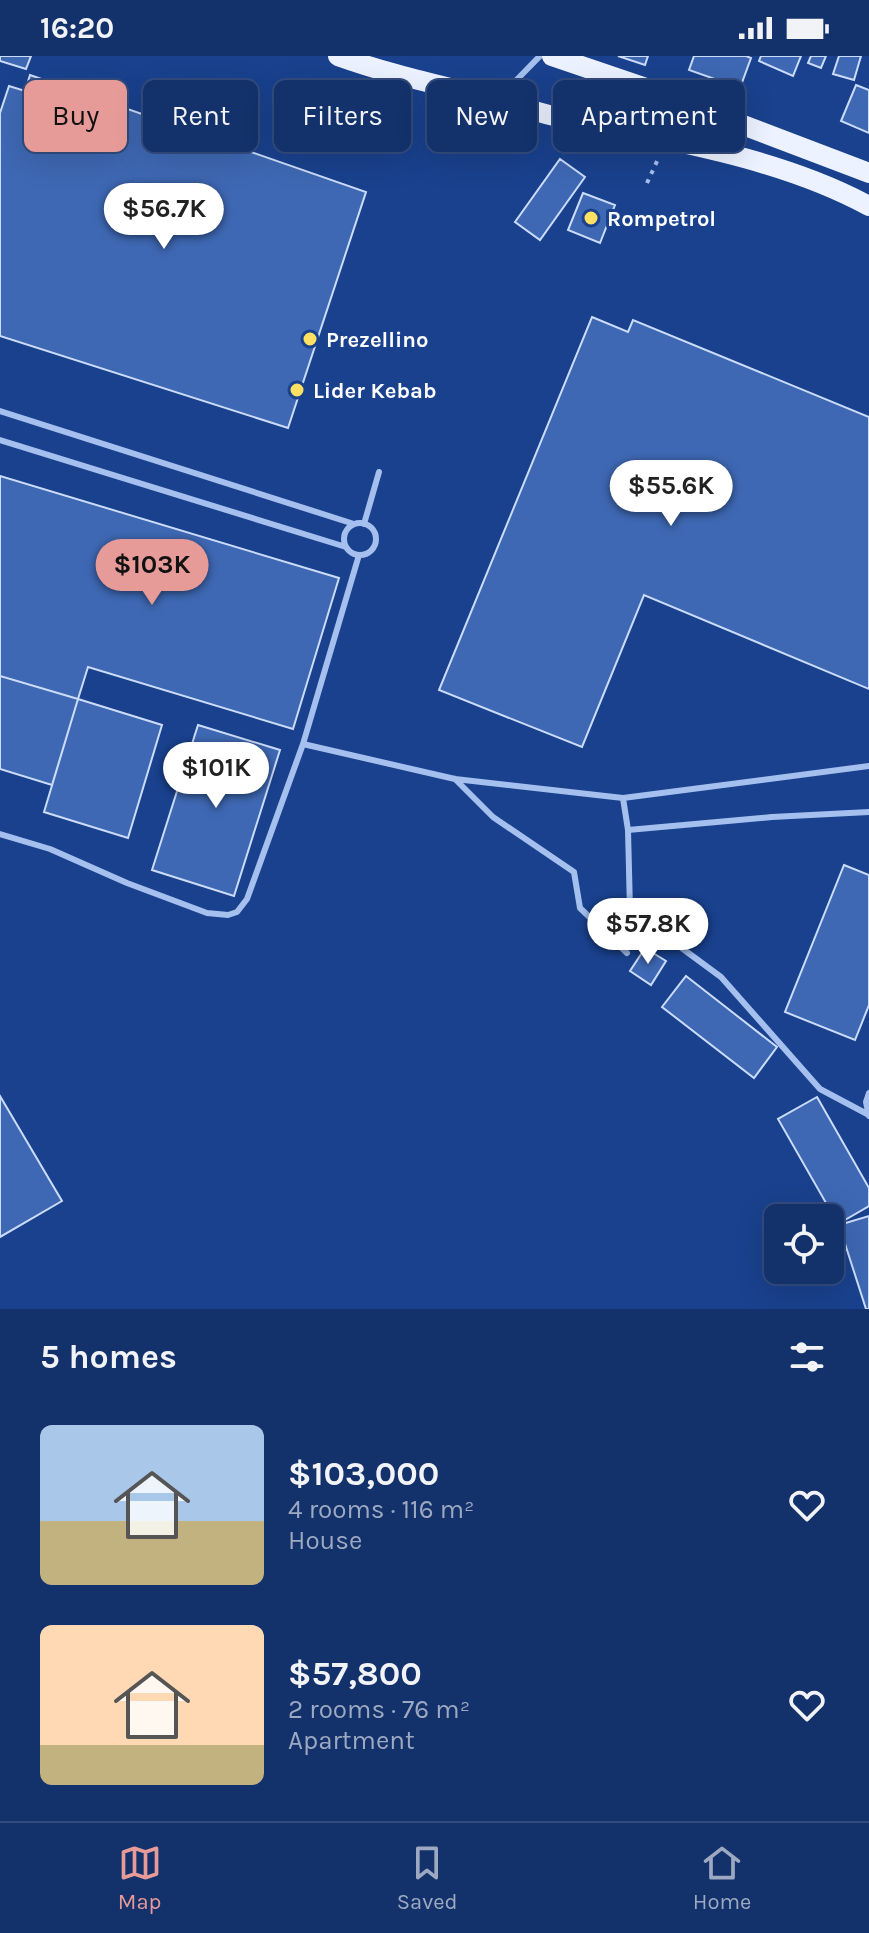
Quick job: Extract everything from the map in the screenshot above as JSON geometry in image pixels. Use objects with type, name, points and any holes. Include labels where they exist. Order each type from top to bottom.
[{"type":"main road","points":[[338,56],[427,82]]},
{"type":"main road","points":[[552,56],[646,88],[869,173]]},
{"type":"main road","points":[[716,152],[801,176],[869,206]]},
{"type":"lane","points":[[517,80],[540,56]]},
{"type":"lane","points":[[0,411],[354,524],[364,524],[373,529],[375,545],[369,553],[359,555],[346,547],[0,440]]},
{"type":"lane","points":[[364,524],[379,472]]},
{"type":"lane","points":[[346,547],[344,536],[354,524]]},
{"type":"lane","points":[[0,834],[50,849],[127,883],[207,913],[228,915],[237,912],[247,899],[303,744],[359,555]]},
{"type":"lane","points":[[303,744],[455,779],[623,798],[869,766]]},
{"type":"lane","points":[[455,779],[493,817],[574,872],[580,908],[627,953]]},
{"type":"lane","points":[[623,798],[628,830],[630,910],[721,977],[820,1089],[869,1115]]},
{"type":"lane","points":[[628,830],[869,812]]},
{"type":"lane","points":[[869,1093],[866,1102],[869,1115]]},
{"type":"path","points":[[647,183],[661,152]]},
{"type":"building","points":[[0,56],[31,56],[26,69],[0,61]]},
{"type":"building","points":[[618,56],[648,56],[645,65]]},
{"type":"building","points":[[694,56],[751,58],[743,80],[717,80],[689,70]]},
{"type":"building","points":[[761,56],[801,56],[793,76],[759,61]]},
{"type":"building","points":[[811,56],[826,56],[821,68],[808,63]]},
{"type":"building","points":[[839,56],[861,56],[854,80],[833,74]]},
{"type":"building","points":[[856,85],[869,90],[869,133],[841,121]]},
{"type":"building","points":[[9,86],[24,91],[24,152],[127,152],[127,109],[143,114],[143,152],[251,152],[366,192],[288,428],[0,336],[0,113]]},
{"type":"building","points":[[560,159],[585,177],[540,240],[515,222]]},
{"type":"building","name":"Rompetrol","points":[[583,193],[615,205],[600,243],[568,230]]},
{"type":"building","points":[[592,317],[628,332],[633,320],[869,417],[869,689],[644,595],[582,747],[439,690]]},
{"type":"building","points":[[0,476],[339,578],[293,729],[88,667],[78,699],[0,676]]},
{"type":"building","points":[[0,676],[78,699],[52,785],[0,769]]},
{"type":"building","points":[[78,699],[162,725],[128,838],[44,812]]},
{"type":"building","points":[[198,725],[280,750],[234,896],[152,870]]},
{"type":"building","points":[[844,865],[869,875],[869,1005],[855,1040],[785,1012]]},
{"type":"building","points":[[645,948],[666,961],[651,985],[630,971]]},
{"type":"building","points":[[686,976],[777,1047],[754,1078],[662,1007]]},
{"type":"building","points":[[0,1096],[62,1201],[0,1237]]},
{"type":"building","points":[[817,1097],[869,1188],[869,1206],[844,1221],[844,1204],[827,1204],[778,1119]]},
{"type":"building","points":[[869,1216],[869,1309],[866,1309],[844,1241],[844,1224]]},
{"type":"place","name":"Rompetrol","points":[[591,218]]},
{"type":"place","name":"Prezellino","points":[[310,339]]},
{"type":"place","name":"Lider Kebab","points":[[297,390]]}]
